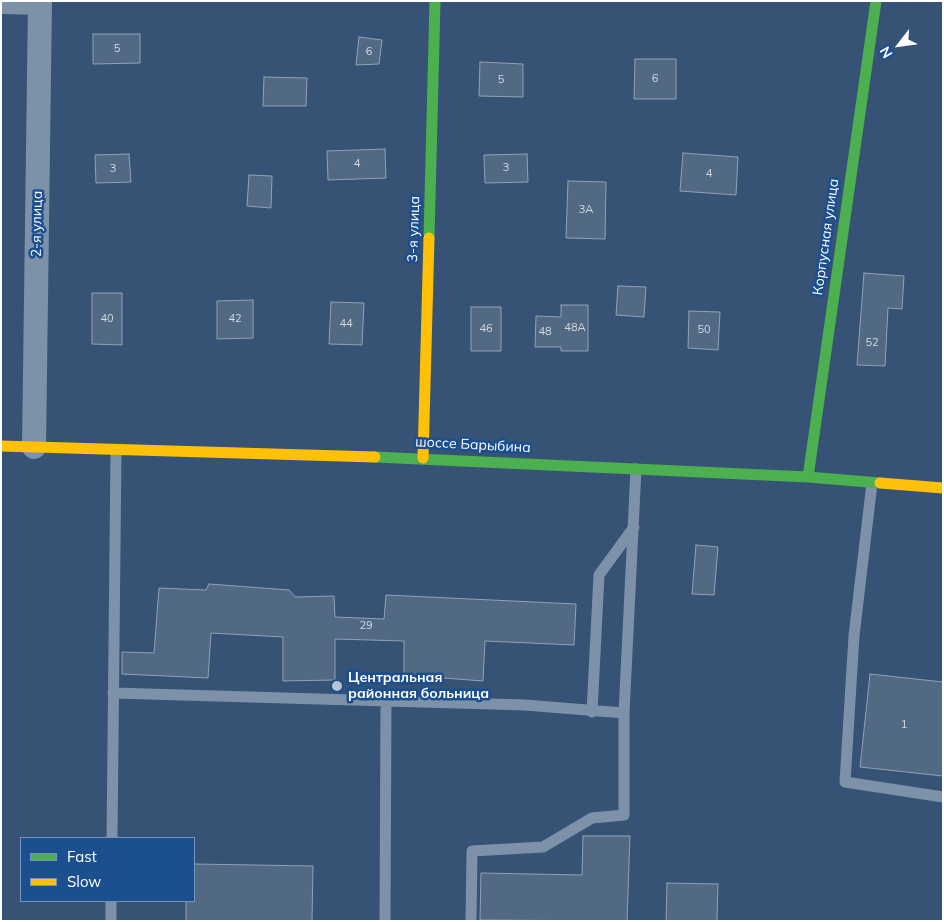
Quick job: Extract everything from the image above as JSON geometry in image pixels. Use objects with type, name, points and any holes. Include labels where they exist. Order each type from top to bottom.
[{"type":"main road","name":"3-я улица","points":[[423,458],[435,1]]},
{"type":"main road","name":"Корпусная улица","points":[[808,477],[842,224],[876,1]]},
{"type":"main road","name":"шоссе Барыбина","points":[[1,446],[423,458],[808,477],[943,488]]},
{"type":"street","points":[[1,2],[40,2]]},
{"type":"street","name":"2-я улица","points":[[34,447],[40,2]]},
{"type":"lane","points":[[112,837],[116,448]]},
{"type":"lane","points":[[471,921],[472,851],[543,847],[592,818],[624,815],[624,713],[636,468]]},
{"type":"lane","points":[[872,483],[854,636],[844,782],[943,797]]},
{"type":"lane","points":[[592,712],[599,575],[634,527]]},
{"type":"lane","points":[[113,693],[525,705],[592,712],[624,713]]},
{"type":"lane","points":[[385,921],[386,702]]},
{"type":"lane","points":[[111,902],[111,921]]},
{"type":"building","points":[[93,34],[140,34],[140,63],[93,64]]},
{"type":"building","points":[[359,37],[382,40],[379,64],[356,65]]},
{"type":"building","points":[[635,59],[676,59],[676,99],[634,99]]},
{"type":"building","points":[[480,62],[523,64],[523,97],[479,96]]},
{"type":"building","points":[[264,77],[307,78],[306,106],[263,106]]},
{"type":"building","points":[[385,149],[386,178],[328,180],[327,151]]},
{"type":"building","points":[[683,153],[738,157],[736,195],[680,191]]},
{"type":"building","points":[[129,154],[131,182],[96,183],[95,155]]},
{"type":"building","points":[[527,154],[528,182],[485,183],[484,155]]},
{"type":"building","points":[[249,175],[272,176],[271,208],[247,206]]},
{"type":"building","points":[[568,181],[606,182],[605,239],[566,238]]},
{"type":"building","points":[[864,273],[904,276],[902,309],[888,308],[885,366],[857,365]]},
{"type":"building","points":[[618,286],[646,287],[644,317],[616,315]]},
{"type":"building","points":[[92,293],[122,293],[122,345],[92,344]]},
{"type":"building","points":[[253,300],[253,338],[217,339],[217,301]]},
{"type":"building","points":[[331,302],[364,303],[362,345],[329,344]]},
{"type":"building","points":[[561,305],[588,305],[588,351],[561,351],[561,347],[535,347],[536,316],[561,317]]},
{"type":"building","points":[[471,307],[501,307],[501,351],[471,351]]},
{"type":"building","points":[[689,311],[720,312],[718,350],[688,348]]},
{"type":"building","points":[[696,545],[718,547],[714,595],[692,594]]},
{"type":"building","points":[[209,584],[289,590],[295,597],[334,596],[335,617],[384,619],[386,595],[576,604],[574,645],[485,641],[483,681],[404,675],[404,641],[335,639],[335,680],[283,681],[283,637],[211,633],[208,678],[122,674],[122,652],[154,653],[159,588],[206,590]]},
{"type":"building","points":[[870,674],[943,682],[943,776],[860,767]]},
{"type":"building","points":[[583,836],[630,836],[627,921],[480,920],[481,873],[582,875]]},
{"type":"building","points":[[195,864],[313,866],[312,921],[186,921],[186,902],[195,902]]},
{"type":"building","points":[[667,883],[718,884],[717,921],[666,921]]},
{"type":"traffic: fast","points":[[429,238],[435,1]]},
{"type":"traffic: fast","points":[[808,477],[876,1]]},
{"type":"traffic: fast","points":[[375,457],[808,477],[880,483]]},
{"type":"traffic: slow","points":[[423,458],[429,238]]},
{"type":"traffic: slow","points":[[1,446],[375,457]]},
{"type":"traffic: slow","points":[[880,483],[943,488]]},
{"type":"place","name":"Центральная районная больница","points":[[337,686]]}]
